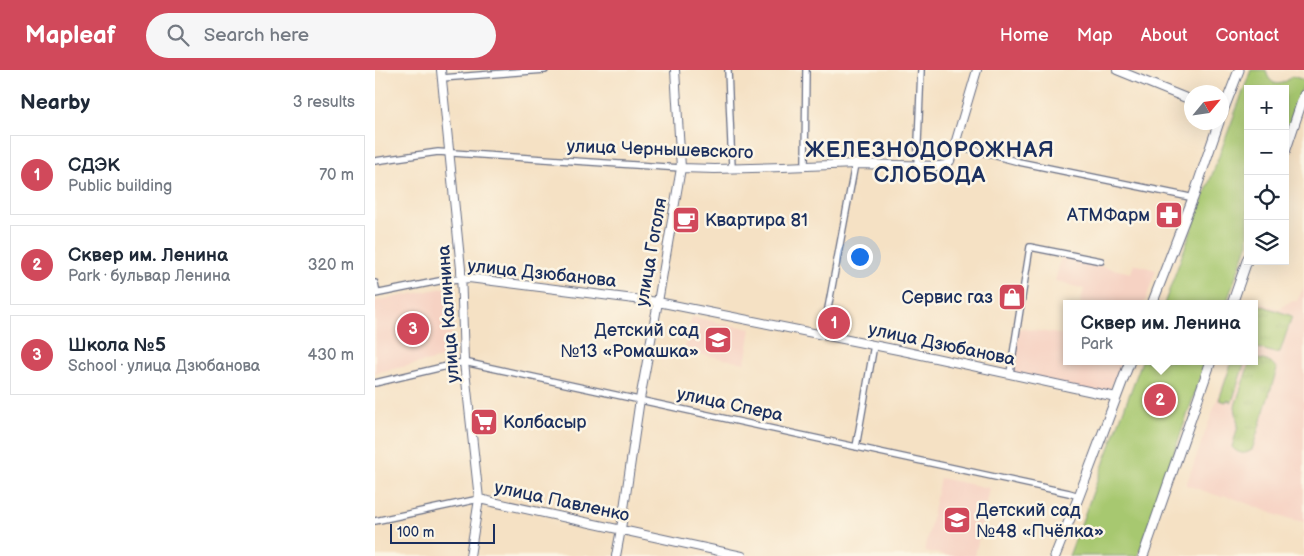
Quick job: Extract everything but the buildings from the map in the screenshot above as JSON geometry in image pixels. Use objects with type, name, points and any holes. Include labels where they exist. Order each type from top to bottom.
[{"type":"main road","name":"улица Гоголя","points":[[616,556],[640,399],[681,168],[675,70]]},
{"type":"main road","points":[[954,146],[977,70]]},
{"type":"main road","points":[[1117,70],[1184,97]]},
{"type":"main road","points":[[1229,96],[1239,70]]},
{"type":"main road","name":"улица Калинина","points":[[442,74],[461,279],[464,362],[479,499],[470,556]]},
{"type":"main road","points":[[1289,140],[1304,95]]},
{"type":"main road","points":[[1154,300],[1193,198],[1216,130]]},
{"type":"main road","name":"улица Чернышевского","points":[[681,168],[855,164],[940,166],[950,161],[954,146]]},
{"type":"main road","points":[[1233,300],[1246,265]]},
{"type":"main road","name":"улица Дзюбанова","points":[[461,279],[469,278],[658,302],[1010,373],[1116,398]]},
{"type":"main road","points":[[1055,556],[1128,365]]},
{"type":"main road","points":[[1143,556],[1210,365]]},
{"type":"main road","name":"улица Павленко","points":[[479,499],[742,556]]},
{"type":"street","points":[[442,74],[545,70]]},
{"type":"street","points":[[728,70],[732,168]]},
{"type":"street","points":[[805,166],[806,70]]},
{"type":"street","points":[[917,166],[921,70]]},
{"type":"street","points":[[954,146],[1019,162],[1193,198]]},
{"type":"street","name":"улица Чернышевского","points":[[375,161],[437,152],[450,152],[681,168]]},
{"type":"street","points":[[823,335],[855,164]]},
{"type":"street","points":[[1010,373],[1030,247],[1101,261]]},
{"type":"street","name":"улица Дзюбанова","points":[[376,294],[444,280],[461,279]]},
{"type":"street","points":[[375,283],[376,294]]},
{"type":"street","points":[[856,447],[874,345]]},
{"type":"street","name":"улица Спера","points":[[375,383],[464,362],[1079,496]]},
{"type":"street","name":"улица Павленко","points":[[375,521],[479,499]]},
{"type":"shaded area","points":[[1061,257],[1131,273],[1134,264],[1156,270],[1145,300],[1081,300],[1084,289],[1055,281]]},
{"type":"shaded area","points":[[448,287],[452,356],[375,373],[375,301]]},
{"type":"shaded area","points":[[1304,287],[1304,522],[1282,517],[1233,498],[1223,495],[1222,497],[1186,485],[1230,365],[1258,365],[1258,302],[1281,309],[1291,301],[1297,301]]},
{"type":"shaded area","name":"Детский сад №13 «Ромашка»","points":[[692,317],[751,329],[745,363],[684,351]]},
{"type":"shaded area","points":[[1019,328],[1063,335],[1063,365],[1120,365],[1107,396],[1010,376]]},
{"type":"shaded area","name":"Детский сад №48 «Пчёлка»","points":[[940,478],[989,488],[975,556],[948,556],[925,551]]},
{"type":"green space","points":[[1251,70],[1266,70],[1270,80],[1276,83],[1284,82],[1292,76],[1304,80],[1289,126],[1289,85],[1245,85]]},
{"type":"green space","points":[[1244,89],[1244,254],[1227,300],[1165,300]]},
{"type":"green space","points":[[1258,304],[1292,316],[1280,352],[1275,353],[1258,348]]},
{"type":"green space","points":[[1258,359],[1271,362],[1277,369],[1252,450],[1247,453],[1237,451],[1232,447],[1238,426],[1235,406],[1249,365],[1258,365]]},
{"type":"green space","points":[[1141,365],[1205,365],[1138,556],[1069,556]]},
{"type":"green space","points":[[1231,365],[1244,365],[1232,402],[1219,400]]},
{"type":"place","name":"АТМФарм","points":[[1169,215]]},
{"type":"place","name":"Квартира 81","points":[[686,220]]},
{"type":"place","name":"Сервис газ","points":[[1012,297]]},
{"type":"place","name":"СДЭК","points":[[834,323]]},
{"type":"place","name":"Школа №5","points":[[413,329]]},
{"type":"place","name":"Детский сад №13 «Ромашка»","points":[[718,340]]},
{"type":"place","name":"Сквер им. Ленина","points":[[1160,400]]},
{"type":"place","name":"Колбасыр","points":[[484,422]]},
{"type":"place","name":"Детский сад №48 «Пчёлка»","points":[[957,520]]},
{"type":"district","name":"ЖЕЛЕЗНОДОРОЖНАЯ СЛОБОДА","points":[[930,162]]}]
